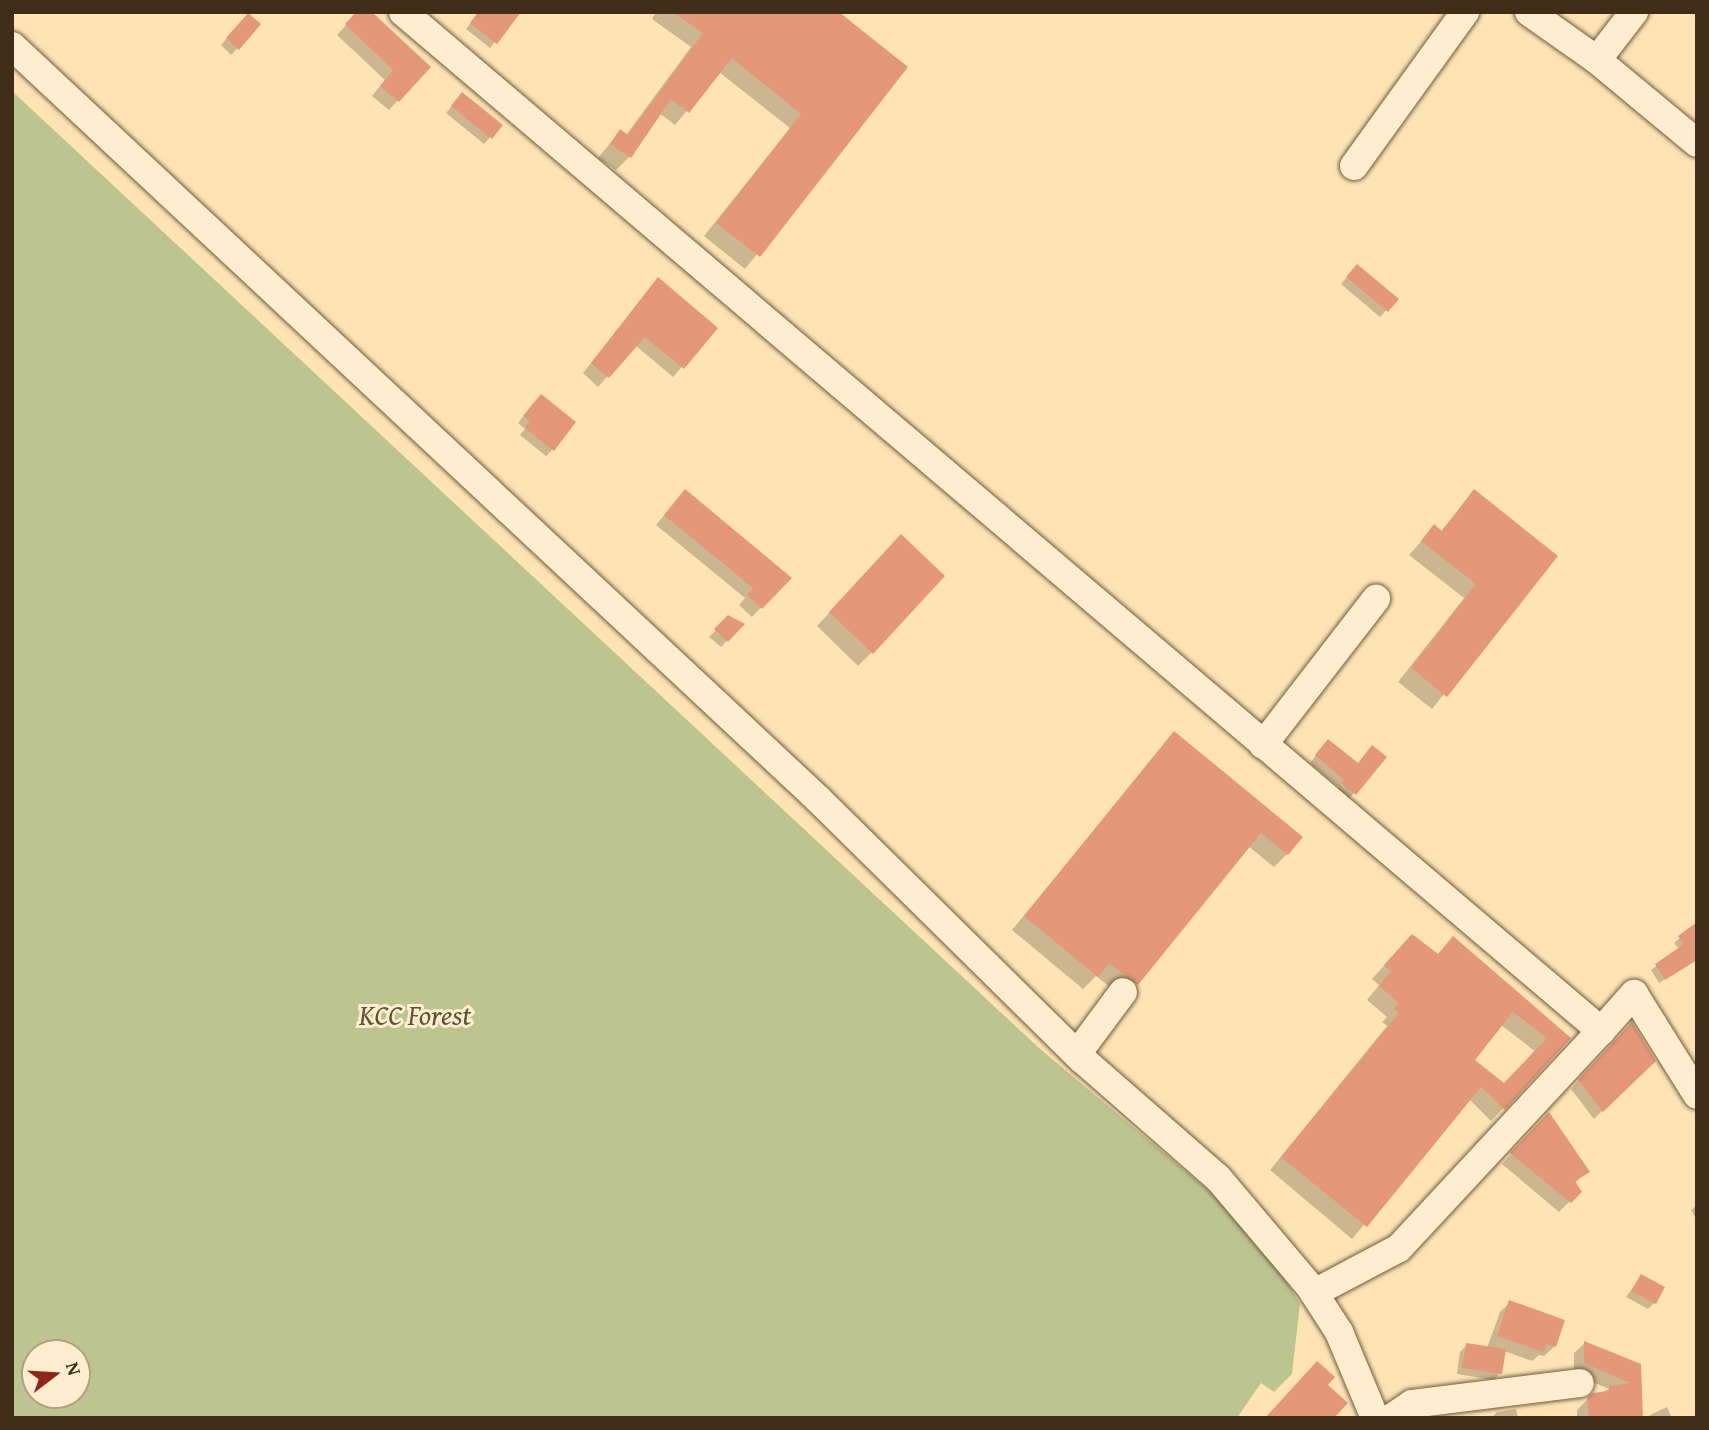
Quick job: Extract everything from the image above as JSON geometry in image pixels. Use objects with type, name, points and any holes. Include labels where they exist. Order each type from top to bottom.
[{"type":"street","points":[[403,12],[1601,1031]]},
{"type":"street","points":[[1354,166],[1465,12]]},
{"type":"street","points":[[1529,12],[1597,60],[1697,142]]},
{"type":"street","points":[[1597,60],[1634,12]]},
{"type":"street","points":[[12,46],[818,799],[1076,1054],[1218,1178],[1314,1293],[1339,1332],[1375,1418]]},
{"type":"street","points":[[1264,745],[1376,599]]},
{"type":"street","points":[[1076,1054],[1123,992]]},
{"type":"street","points":[[1314,1293],[1399,1248],[1633,994],[1697,1095]]},
{"type":"street","points":[[1391,1418],[1412,1404],[1580,1383]]},
{"type":"green space","name":"KCC Forest","points":[[12,91],[1039,1048],[1215,1196],[1279,1269],[1300,1304],[1292,1374],[1274,1392],[1261,1383],[1237,1418],[12,1418]]},
{"type":"building","points":[[356,12],[372,12],[431,67],[399,102],[380,86],[393,70],[345,24]]},
{"type":"building","points":[[478,12],[521,12],[497,44],[470,23]]},
{"type":"building","points":[[673,12],[839,12],[908,67],[760,257],[716,223],[801,114],[732,58],[689,113],[671,99],[631,158],[610,144],[620,129],[628,135],[703,33]]},
{"type":"building","points":[[248,13],[261,24],[239,50],[226,38]]},
{"type":"building","points":[[462,92],[503,125],[492,139],[451,106]]},
{"type":"building","points":[[1357,264],[1399,299],[1388,312],[1346,277]]},
{"type":"building","points":[[658,277],[718,328],[684,369],[645,337],[609,378],[591,363]]},
{"type":"building","points":[[541,394],[576,422],[554,451],[525,428],[530,421],[523,416]]},
{"type":"building","points":[[685,489],[792,578],[762,609],[747,595],[753,588],[664,515]]},
{"type":"building","points":[[1474,489],[1558,556],[1447,697],[1411,668],[1476,584],[1421,541],[1434,524],[1442,531]]},
{"type":"building","points":[[901,534],[945,576],[873,654],[829,612]]},
{"type":"building","points":[[728,615],[745,624],[728,642],[714,629]]},
{"type":"building","points":[[1174,731],[1303,837],[1288,855],[1261,833],[1138,985],[1109,963],[1098,977],[1024,916]]},
{"type":"building","points":[[1328,739],[1358,763],[1372,745],[1387,757],[1356,795],[1341,783],[1344,780],[1315,755]]},
{"type":"building","points":[[1697,922],[1697,960],[1665,980],[1655,964],[1684,944],[1678,936]]},
{"type":"building","points":[[1412,934],[1438,954],[1453,936],[1571,1038],[1505,1110],[1481,1087],[1367,1227],[1281,1157],[1399,1013],[1394,1009],[1399,1003],[1379,986],[1391,971],[1384,965]],"holes":[[[1513,1012],[1547,1038],[1504,1083],[1475,1060]]]},
{"type":"building","points":[[1632,1022],[1656,1061],[1603,1112],[1578,1080]]},
{"type":"building","points":[[1549,1112],[1590,1172],[1575,1181],[1582,1192],[1571,1203],[1510,1153]]},
{"type":"building","points":[[1641,1274],[1665,1287],[1656,1304],[1631,1291]]},
{"type":"building","points":[[1509,1300],[1565,1320],[1556,1347],[1546,1344],[1544,1352],[1497,1336]]},
{"type":"building","points":[[1584,1341],[1641,1364],[1643,1418],[1589,1418],[1587,1398],[1593,1393],[1609,1391],[1609,1386],[1630,1383],[1584,1363]]},
{"type":"building","points":[[1466,1343],[1506,1349],[1502,1374],[1462,1368]]},
{"type":"building","points":[[1317,1361],[1335,1377],[1328,1385],[1348,1403],[1334,1418],[1265,1418]]}]
